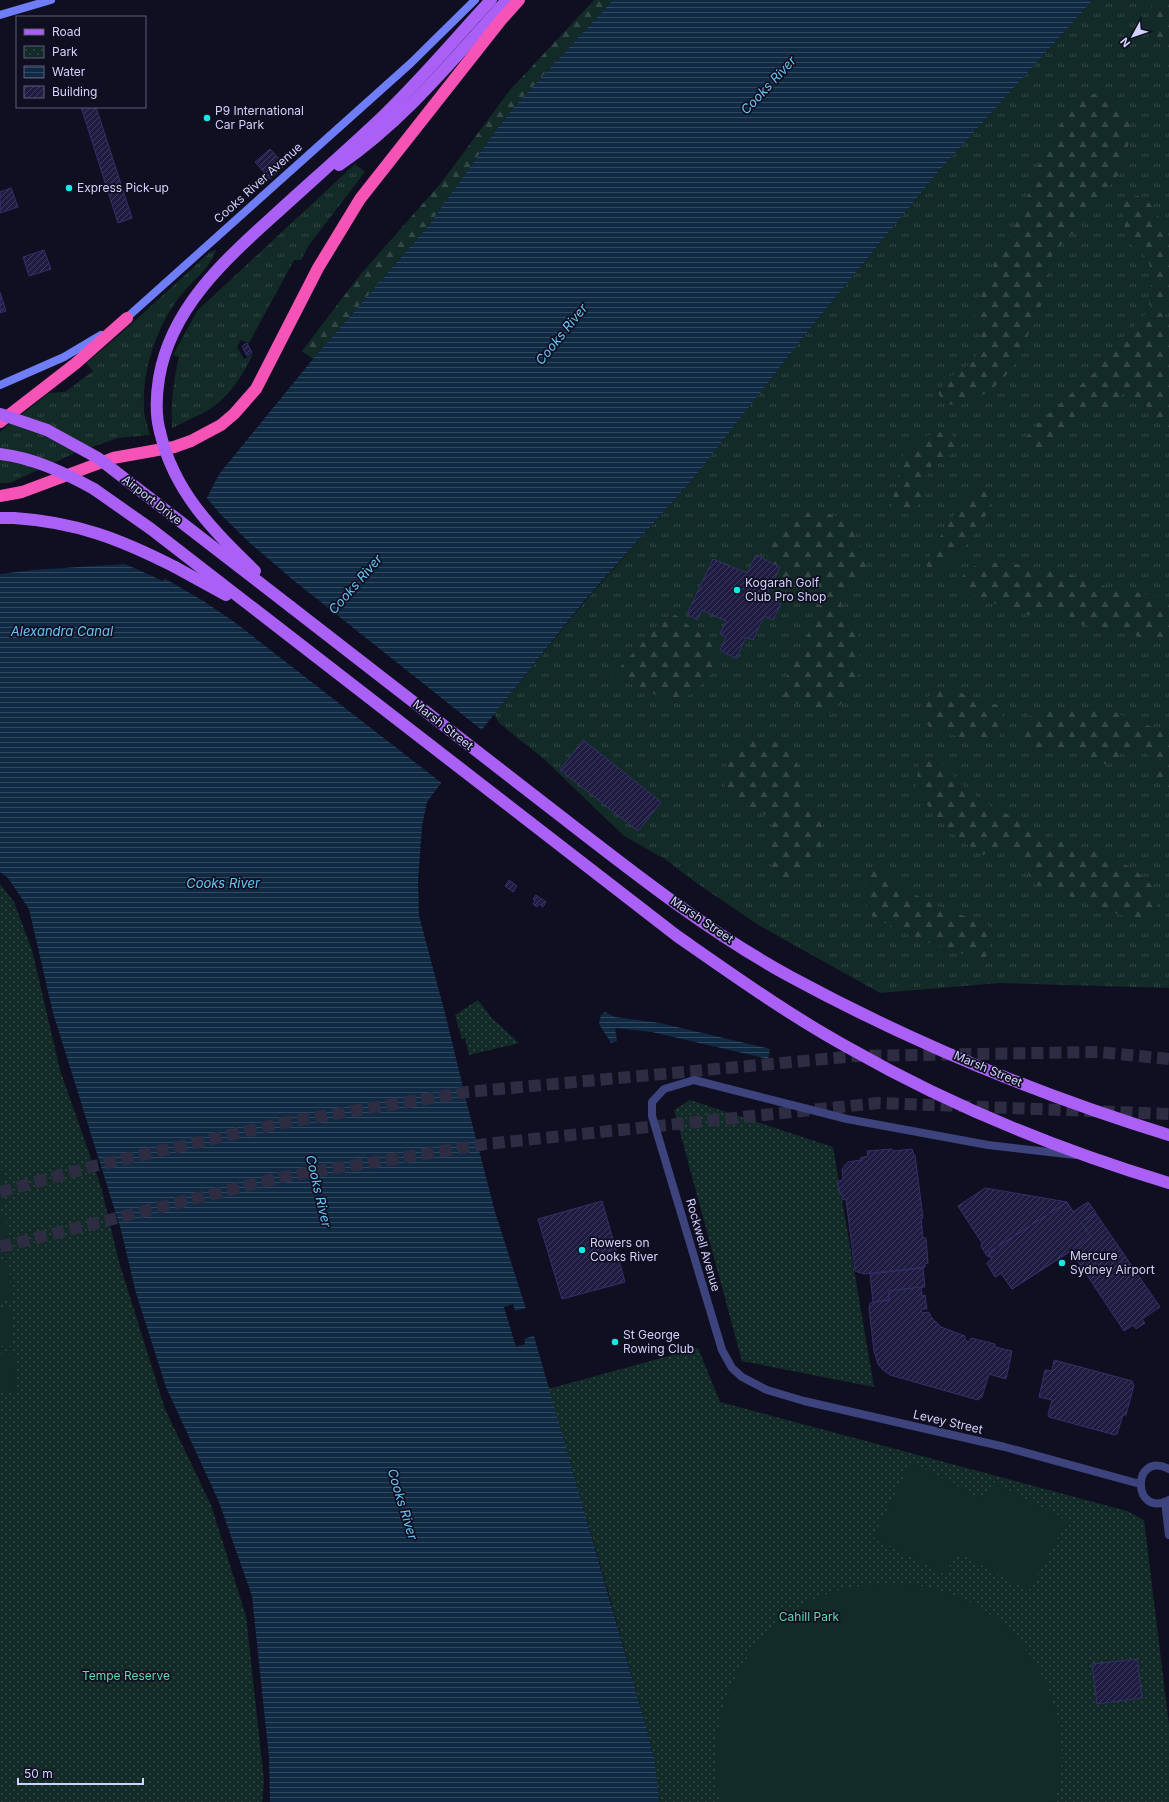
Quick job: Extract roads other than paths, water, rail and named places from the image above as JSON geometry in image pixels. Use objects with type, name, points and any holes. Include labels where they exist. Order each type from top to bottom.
[{"type":"highway","points":[[0,496],[34,488],[113,458],[174,447],[191,441],[221,425],[234,414],[256,389],[318,268],[360,199],[501,20],[520,0]]},
{"type":"highway","points":[[0,422],[75,364],[127,318]]},
{"type":"main road","points":[[291,607],[234,551],[196,510],[173,471],[157,421],[157,403],[161,366],[180,320],[215,272],[295,196],[380,119],[433,64],[491,0]]},
{"type":"main road","points":[[295,196],[352,156],[389,126],[434,80],[507,0]]},
{"type":"main road","name":"Airport Drive","points":[[0,414],[46,430],[98,458],[291,607]]},
{"type":"main road","points":[[0,454],[28,460],[51,468],[94,489],[151,529],[277,626]]},
{"type":"main road","points":[[0,518],[61,523],[104,534],[147,552],[216,588],[277,626]]},
{"type":"main road","name":"Marsh Street","points":[[291,607],[615,858],[675,902],[791,976],[927,1044],[1028,1086],[1167,1135]]},
{"type":"main road","name":"Marsh Street","points":[[277,626],[706,957],[792,1014],[849,1049],[987,1116],[1031,1135],[1090,1157],[1169,1183]]},
{"type":"street","points":[[0,15],[51,0]]},
{"type":"street","name":"Cooks River Avenue","points":[[0,385],[64,357],[89,343],[127,318],[153,292],[411,63],[475,0]]},
{"type":"street","name":"Marsh Street","points":[[652,1102],[664,1089],[694,1080],[847,1119],[988,1145],[1090,1157]]},
{"type":"street","name":"Rockwell Avenue","points":[[652,1102],[652,1116],[722,1350],[732,1368],[751,1383]]},
{"type":"street","name":"Levey Street","points":[[751,1383],[767,1390],[804,1401],[1005,1447],[1140,1484]]},
{"type":"street","points":[[1169,1469],[1160,1466],[1150,1468],[1143,1474],[1140,1484],[1140,1490],[1147,1500],[1153,1502],[1167,1501],[1169,1535]]},
{"type":"water","name":"Cooks River","points":[[613,0],[1093,0],[938,172],[813,325],[692,480],[585,600],[468,747],[427,802],[422,826],[418,881],[419,916],[495,1212],[527,1312],[648,1733],[655,1763],[659,1802],[270,1802],[269,1757],[252,1596],[219,1502],[166,1387],[136,1293],[121,1230],[53,1013],[29,909],[8,878],[0,872],[0,574],[33,570],[125,564],[163,581],[220,473],[313,359],[429,225],[514,107]]},
{"type":"water","points":[[605,1012],[615,1017],[660,1023],[770,1049],[768,1059],[652,1032],[615,1028],[617,1041],[611,1043],[599,1024],[601,1015]]},
{"type":"tunnel","points":[[0,1192],[94,1166],[287,1122],[467,1092],[857,1056],[1099,1052],[1169,1059]]},
{"type":"tunnel","points":[[0,1247],[282,1177],[486,1144],[878,1103],[1169,1114]]},
{"type":"place","name":"P9 International Car Park","points":[[207,118]]},
{"type":"place","name":"Express Pick-up","points":[[69,188]]},
{"type":"place","name":"Kogarah Golf Club Pro Shop","points":[[737,590]]},
{"type":"place","name":"Rowers on Cooks River","points":[[582,1250]]},
{"type":"place","name":"Mercure Sydney Airport","points":[[1062,1263]]},
{"type":"place","name":"St George Rowing Club","points":[[615,1342]]},
{"type":"water label","name":"Alexandra Canal","points":[[62,631]]},
{"type":"park label","name":"Cahill Park","points":[[809,1617]]},
{"type":"park label","name":"Tempe Reserve","points":[[126,1676]]}]
